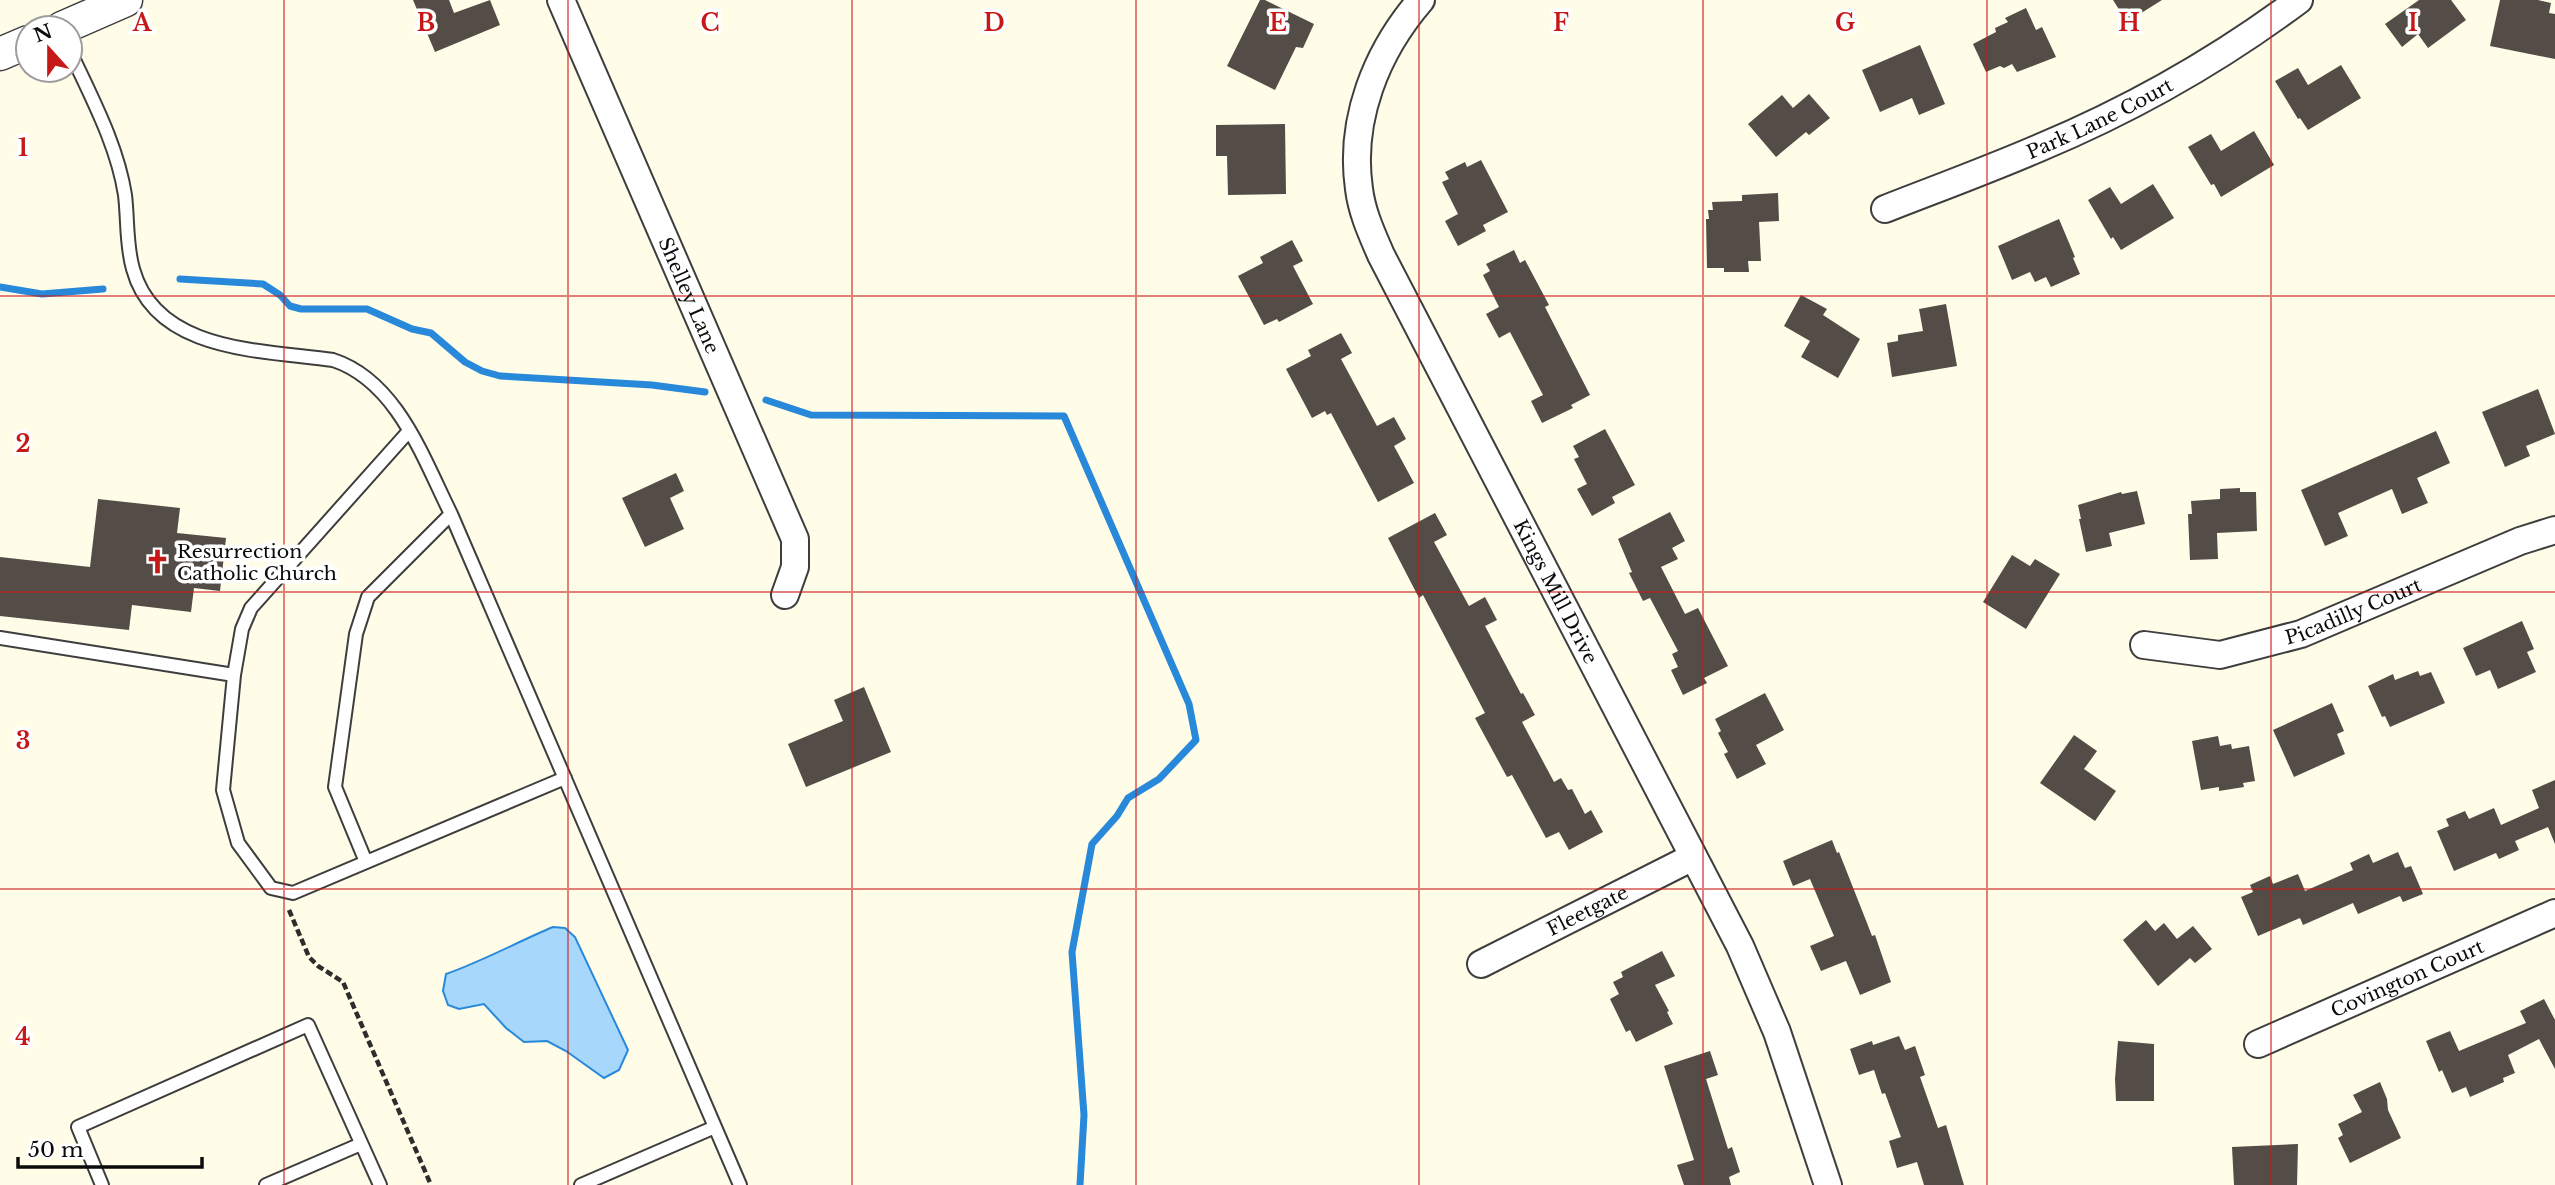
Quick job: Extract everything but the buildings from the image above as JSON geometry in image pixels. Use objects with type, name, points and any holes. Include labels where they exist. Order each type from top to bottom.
[{"type":"street","points":[[84,18],[126,0]]},
{"type":"street","name":"Shelley Lane","points":[[561,0],[795,539],[795,567],[785,595]]},
{"type":"street","name":"Kings Mill Drive","points":[[1420,0],[1388,43],[1366,98],[1359,131],[1357,159],[1359,190],[1366,220],[1381,256],[1740,946],[1777,1032],[1828,1185]]},
{"type":"street","name":"Park Lane Court","points":[[1885,209],[2040,148],[2095,122],[2219,54],[2299,0]]},
{"type":"street","name":"Picadilly Court","points":[[2144,645],[2220,656],[2301,634],[2520,541],[2555,530]]},
{"type":"street","name":"Fleetgate","points":[[1481,964],[1693,857]]},
{"type":"street","name":"Covington Court","points":[[2258,1044],[2555,913]]},
{"type":"lane","points":[[84,83],[114,151],[125,195],[128,250],[133,273],[146,298],[159,315],[183,331],[209,342],[333,360],[350,365],[365,374],[392,404],[409,431],[452,514],[740,1185]]},
{"type":"lane","points":[[409,431],[251,608],[242,629],[234,675],[223,790],[238,843],[271,888],[293,893],[565,778]]},
{"type":"lane","points":[[366,862],[335,787],[356,634],[368,597],[452,514]]},
{"type":"lane","points":[[0,638],[234,675]]},
{"type":"lane","points":[[102,1185],[78,1127],[308,1025],[380,1185]]},
{"type":"lane","points":[[581,1185],[715,1127]]},
{"type":"lane","points":[[266,1185],[361,1144]]},
{"type":"path","points":[[281,890],[309,957],[327,973],[338,977],[348,992],[431,1185]]},
{"type":"water","points":[[553,927],[565,928],[575,937],[628,1050],[619,1070],[604,1078],[547,1041],[524,1042],[506,1028],[484,1004],[459,1009],[448,1005],[443,991],[446,974]]},
{"type":"waterway","points":[[180,279],[263,284],[280,295],[290,306],[301,309],[367,309],[412,329],[431,333],[465,362],[500,376],[652,385],[705,392]]},
{"type":"waterway","points":[[0,287],[42,294],[103,289]]},
{"type":"waterway","points":[[766,400],[811,415],[1064,416],[1189,704],[1196,740],[1159,779],[1128,798],[1117,816],[1092,844],[1072,952],[1084,1115],[1080,1185]]},
{"type":"place","name":"Resurrection Catholic Church","points":[[157,562]]}]
